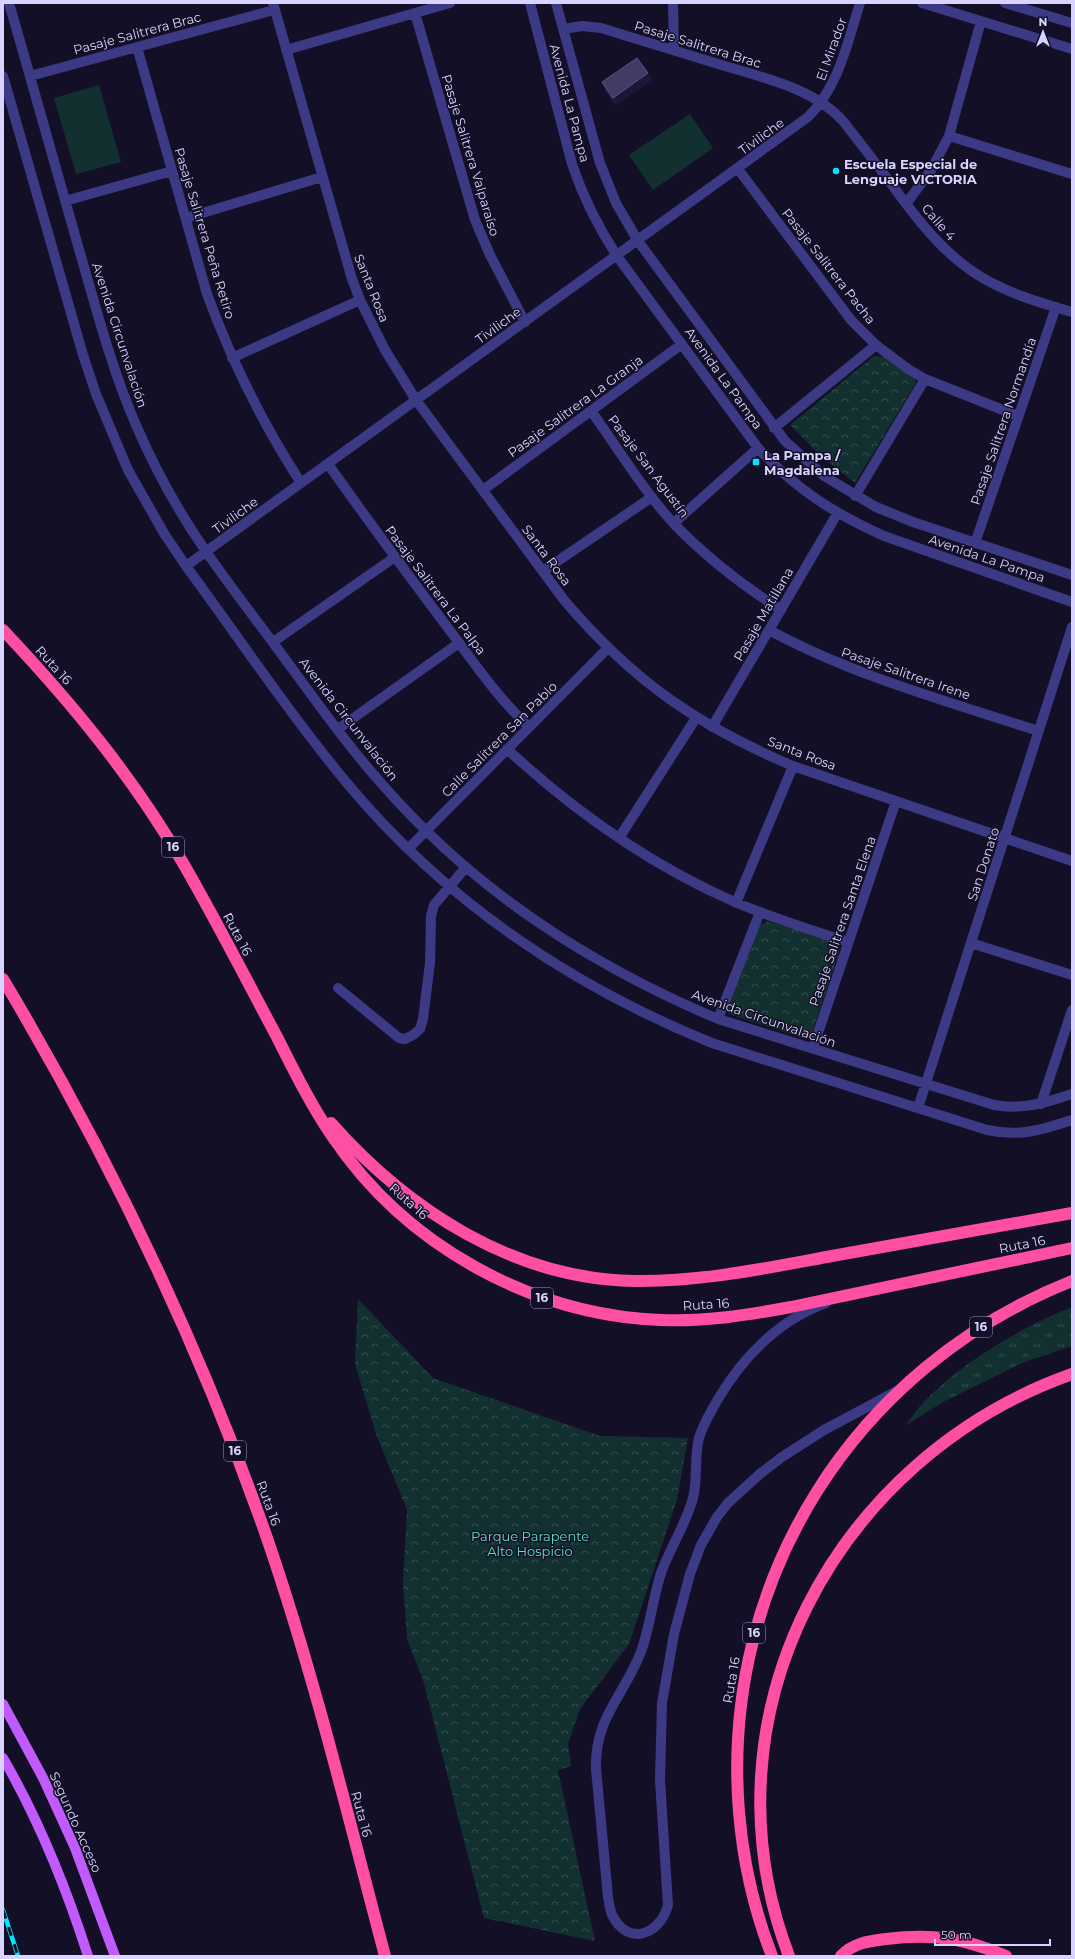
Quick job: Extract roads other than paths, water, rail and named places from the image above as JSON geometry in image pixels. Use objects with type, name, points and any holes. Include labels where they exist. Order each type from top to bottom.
[{"type":"highway","name":"Ruta 16","points":[[3,630],[59,691],[127,775],[159,824],[203,898],[305,1091],[326,1126],[350,1160],[367,1181],[397,1211],[431,1239],[456,1256],[493,1277],[530,1294],[582,1310],[629,1318],[663,1320],[718,1318],[752,1314],[1072,1248]]},
{"type":"highway","name":"Ruta 16","points":[[3,979],[64,1086],[136,1224],[215,1399],[267,1540],[303,1651],[329,1741],[385,1956]]},
{"type":"highway","points":[[305,1091],[340,1134],[368,1162],[392,1184],[438,1217],[462,1232],[508,1254],[538,1264],[582,1275],[634,1281],[692,1278],[739,1273],[1072,1213]]},
{"type":"highway","name":"Ruta 16","points":[[772,1956],[751,1888],[740,1820],[737,1758],[738,1723],[747,1664],[754,1635],[771,1582],[793,1532],[818,1488],[850,1443],[878,1411],[901,1389],[931,1363],[980,1328],[1029,1300],[1072,1281]]},
{"type":"highway","points":[[789,1956],[770,1895],[765,1866],[761,1822],[762,1775],[765,1742],[776,1692],[785,1660],[805,1612],[832,1564],[854,1531],[885,1494],[925,1456],[956,1433],[1002,1405],[1029,1391],[1072,1374]]},
{"type":"highway","points":[[841,1956],[863,1942],[914,1936],[938,1936],[969,1942],[1006,1956]]},
{"type":"main road","name":"Segundo Acceso","points":[[3,1704],[43,1778],[75,1848],[115,1956]]},
{"type":"main road","points":[[3,1758],[28,1804],[53,1860],[88,1956]]},
{"type":"street","name":"Avenida Circunvalación","points":[[9,3],[107,347],[135,424],[169,492],[206,552],[338,729],[381,783],[426,831],[466,867],[511,904],[573,946],[644,986],[718,1019],[1000,1106],[1017,1108],[1041,1104],[1072,1094]]},
{"type":"street","points":[[286,50],[450,3]]},
{"type":"street","name":"Avenida La Pampa","points":[[530,3],[572,164],[579,185],[596,222],[617,256],[758,448],[793,483],[837,514],[884,536],[1072,602]]},
{"type":"street","name":"Avenida La Pampa","points":[[556,3],[600,163],[616,203],[638,241],[774,428],[810,465],[834,483],[876,507],[907,520],[1072,575]]},
{"type":"street","points":[[673,3],[674,50]]},
{"type":"street","name":"El Mirador","points":[[822,102],[837,76],[860,3]]},
{"type":"street","points":[[922,3],[1072,49]]},
{"type":"street","points":[[1005,3],[1072,23]]},
{"type":"street","name":"Pasaje Salitrera Brac","points":[[30,76],[137,47],[273,6]]},
{"type":"street","name":"Santa Rosa","points":[[273,6],[344,256],[360,300],[385,350],[416,400],[564,600],[608,648],[636,674],[696,718],[793,766],[1072,861]]},
{"type":"street","name":"Pasaje Salitrera Valparaíso","points":[[415,13],[475,220],[490,255],[525,322]]},
{"type":"street","points":[[906,204],[931,170],[949,136],[981,21]]},
{"type":"street","name":"Pasaje Salitrera Brac","points":[[563,29],[582,26],[601,28],[783,84],[822,102]]},
{"type":"street","name":"Pasaje Salitrera Peña Retiro","points":[[137,47],[207,294],[232,358],[263,421],[301,483]]},
{"type":"street","points":[[3,76],[83,354],[96,394],[128,470],[154,516],[186,566],[319,748],[347,783],[408,849],[449,887],[486,916],[546,959],[580,980],[645,1014],[712,1043],[1000,1133],[1027,1133],[1072,1120]]},
{"type":"street","name":"Tiviliche","points":[[186,566],[799,125],[822,102]]},
{"type":"street","name":"Calle 4","points":[[822,102],[844,121],[906,204],[936,241],[964,266],[999,287],[1072,312]]},
{"type":"street","points":[[949,136],[1072,174]]},
{"type":"street","name":"Pasaje Salitrera Pacha","points":[[738,169],[851,320],[876,345],[925,379],[1018,416]]},
{"type":"street","points":[[65,201],[172,171]]},
{"type":"street","points":[[186,218],[322,177]]},
{"type":"street","points":[[232,358],[360,300]]},
{"type":"street","name":"Pasaje Salitrera Normandía","points":[[975,543],[1056,307]]},
{"type":"street","name":"Pasaje Salitrera La Granja","points":[[483,490],[682,344]]},
{"type":"street","points":[[774,428],[876,345]]},
{"type":"street","points":[[855,496],[925,379]]},
{"type":"street","name":"Pasaje San Agustín","points":[[591,411],[652,496],[674,523],[721,567],[780,610]]},
{"type":"street","points":[[674,523],[758,448]]},
{"type":"street","name":"Pasaje Salitrera La Palpa","points":[[328,464],[394,557],[459,643],[502,699],[529,727]]},
{"type":"street","points":[[543,571],[652,496]]},
{"type":"street","name":"Pasaje Matillana","points":[[712,727],[837,514]]},
{"type":"street","points":[[273,642],[394,557]]},
{"type":"street","name":"San Donato","points":[[918,1108],[1072,627]]},
{"type":"street","name":"Pasaje Salitrera Irene","points":[[769,630],[811,652],[860,673],[1038,731]]},
{"type":"street","points":[[338,729],[459,643]]},
{"type":"street","name":"Calle Salitrera San Pablo","points":[[408,849],[608,648]]},
{"type":"street","points":[[619,838],[696,718]]},
{"type":"street","points":[[508,749],[559,794],[619,838],[674,872],[736,903],[848,942]]},
{"type":"street","points":[[736,903],[793,766]]},
{"type":"street","name":"Pasaje Salitrera Santa Elena","points":[[813,1048],[896,801]]},
{"type":"street","points":[[338,988],[399,1038],[405,1039],[420,1029],[423,1020],[430,963],[431,916],[434,905],[466,867]]},
{"type":"street","points":[[718,1019],[760,912]]},
{"type":"street","points":[[971,943],[1072,975]]},
{"type":"street","points":[[1041,1104],[1072,1010]]},
{"type":"street","points":[[860,1292],[835,1300],[807,1312],[790,1321],[764,1341],[744,1361],[731,1377],[703,1427],[697,1450],[692,1499],[661,1574],[642,1650],[603,1722],[596,1747],[596,1769],[610,1907],[617,1922],[629,1931],[640,1934],[652,1930],[662,1920],[668,1905],[660,1780],[662,1703],[674,1634],[690,1574],[701,1545],[717,1517],[728,1503],[761,1473],[782,1457],[824,1430],[901,1389]]},
{"type":"railway","points":[[3,1910],[18,1956]]},
{"type":"place","name":"Escuela Especial de Lenguaje VICTORIA","points":[[836,171]]},
{"type":"place","name":"La Pampa / Magdalena","points":[[756,462]]},
{"type":"park label","name":"Parque Parapente Alto Hospicio","points":[[530,1544]]}]
